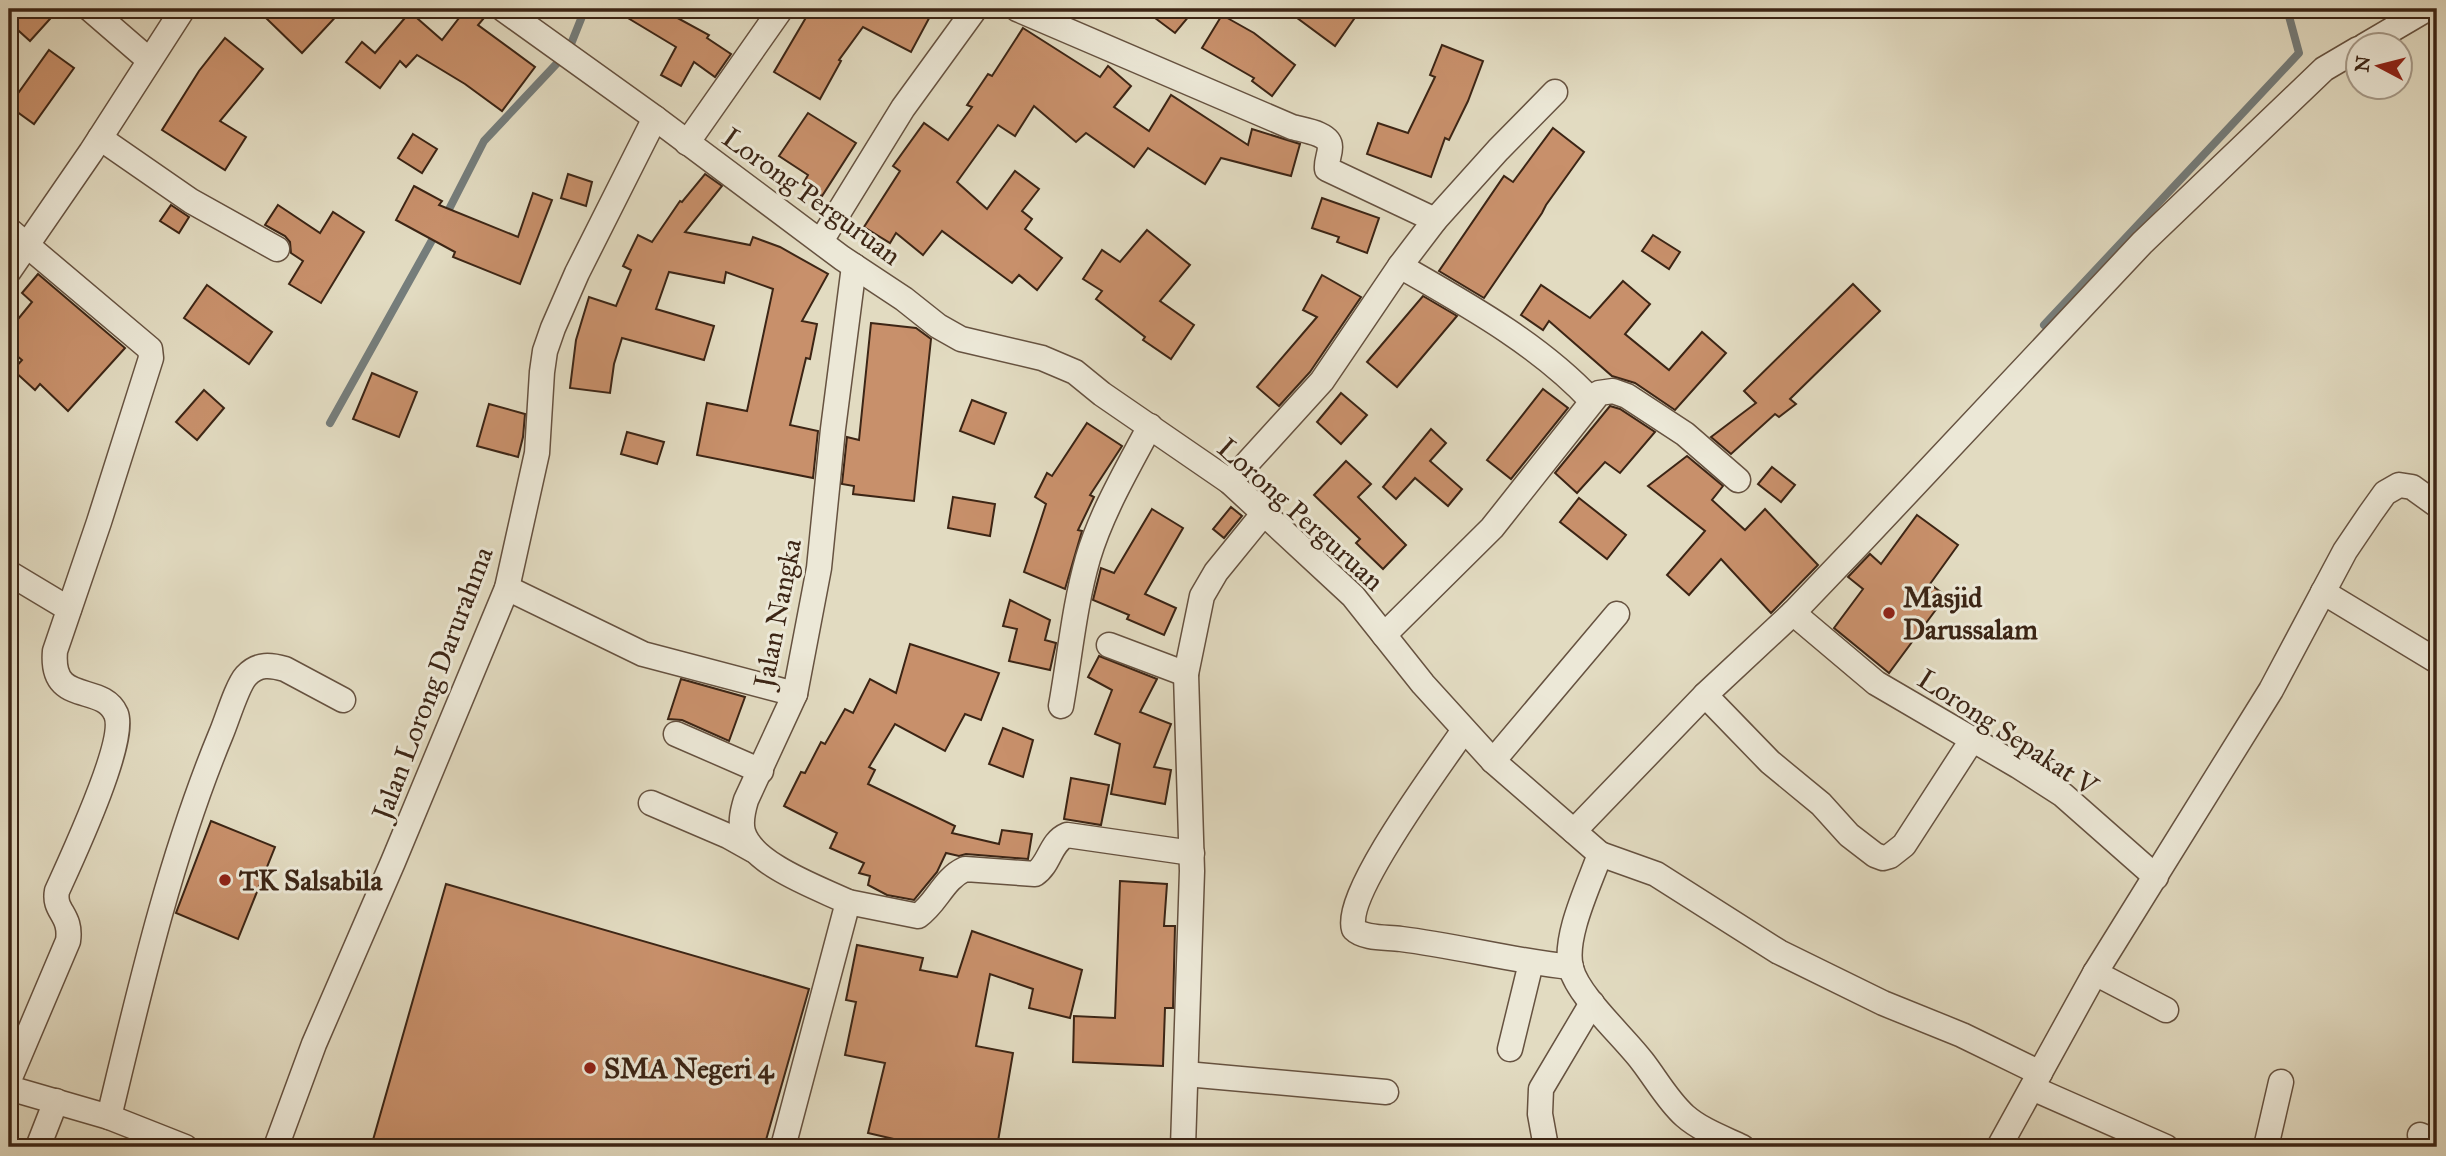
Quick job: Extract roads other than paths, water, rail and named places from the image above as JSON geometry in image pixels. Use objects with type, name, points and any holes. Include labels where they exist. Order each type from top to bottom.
[{"type":"street","points":[[90,9],[149,60]]},
{"type":"street","points":[[9,271],[18,237],[100,138],[183,9]]},
{"type":"street","name":"Lorong Perguruan","points":[[503,9],[938,326],[961,339],[1015,351],[1075,372],[1102,394],[1230,482],[1353,596],[1423,684],[1493,761],[1600,854]]},
{"type":"street","points":[[687,143],[781,9]]},
{"type":"street","points":[[821,242],[903,108],[975,9]]},
{"type":"street","points":[[1017,9],[1280,122],[1324,137],[1330,146],[1327,169],[1435,220]]},
{"type":"street","points":[[2388,32],[2427,9]]},
{"type":"street","points":[[1574,831],[1705,695],[1793,613],[2142,243],[2324,69],[2344,57]]},
{"type":"street","points":[[1230,482],[1322,381],[1400,266],[1435,220],[1555,92]]},
{"type":"street","name":"Jalan Lorong Darurahma","points":[[276,1147],[314,1044],[507,588],[537,453],[545,351],[577,273],[655,118]]},
{"type":"street","points":[[100,138],[191,201],[277,249]]},
{"type":"street","points":[[9,1080],[68,941],[68,922],[56,901],[57,891],[107,769],[117,729],[115,712],[107,704],[58,679],[54,662],[151,358],[150,349],[18,237]]},
{"type":"street","name":"Jalan Nangka","points":[[854,266],[819,568],[795,694],[746,800],[742,815],[743,832],[757,852],[780,869],[848,902],[918,916],[925,912],[958,872],[965,869],[1035,874],[1060,839],[1067,835],[1192,853]]},
{"type":"street","points":[[1400,266],[1496,321],[1580,387],[1592,401]]},
{"type":"street","points":[[1384,635],[1492,528],[1592,401],[1603,392],[1613,391],[1627,396],[1685,434],[1738,480]]},
{"type":"street","points":[[1061,706],[1073,618],[1089,555],[1110,503],[1150,426]]},
{"type":"street","points":[[1999,1147],[2095,973],[2271,690],[2346,551],[2385,493],[2399,485],[2409,486],[2437,505]]},
{"type":"street","points":[[1183,1147],[1192,853],[1186,674],[1202,596],[1216,572],[1264,513]]},
{"type":"street","points":[[9,573],[69,609]]},
{"type":"street","points":[[507,588],[643,654],[795,694]]},
{"type":"street","points":[[2323,592],[2437,661]]},
{"type":"street","name":"Lorong Sepakat V","points":[[1793,613],[1876,683],[2063,795],[2156,877]]},
{"type":"street","points":[[1493,761],[1617,614]]},
{"type":"street","points":[[1108,645],[1186,674]]},
{"type":"street","points":[[110,1117],[143,975],[188,825],[243,680],[264,665],[275,666],[343,701]]},
{"type":"street","points":[[1705,695],[1770,762],[1821,804],[1850,835],[1880,857],[1887,858],[1904,845],[1972,740]]},
{"type":"street","points":[[1464,730],[1375,864],[1353,914],[1354,929],[1363,935],[1413,940],[1531,963],[1571,967]]},
{"type":"street","points":[[676,734],[761,771]]},
{"type":"street","points":[[651,803],[728,836],[757,852]]},
{"type":"street","points":[[1742,1147],[1686,1117],[1642,1060],[1592,1003],[1571,967],[1574,933],[1600,854],[1656,874],[1779,952],[1893,1007],[1962,1035],[2036,1081],[2166,1147]]},
{"type":"street","points":[[783,1147],[848,902]]},
{"type":"street","points":[[1510,1049],[1531,963]]},
{"type":"street","points":[[2095,973],[2166,1010]]},
{"type":"street","points":[[1546,1147],[1540,1114],[1541,1089],[1592,1003]]},
{"type":"street","points":[[1186,1074],[1387,1092]]},
{"type":"street","points":[[2266,1147],[2281,1082]]},
{"type":"street","points":[[9,1088],[110,1117],[185,1147]]},
{"type":"street","points":[[38,1147],[56,1101]]},
{"type":"waterway","points":[[571,44],[585,9]]},
{"type":"waterway","points":[[2044,325],[2299,53],[2287,9]]},
{"type":"waterway","points":[[444,219],[484,141],[562,58]]},
{"type":"waterway","points":[[330,423],[436,233]]},
{"type":"place","name":"Masjid Darussalam","points":[[1889,613]]},
{"type":"place","name":"TK Salsabila","points":[[225,880]]},
{"type":"place","name":"SMA Negeri 4","points":[[590,1068]]}]
